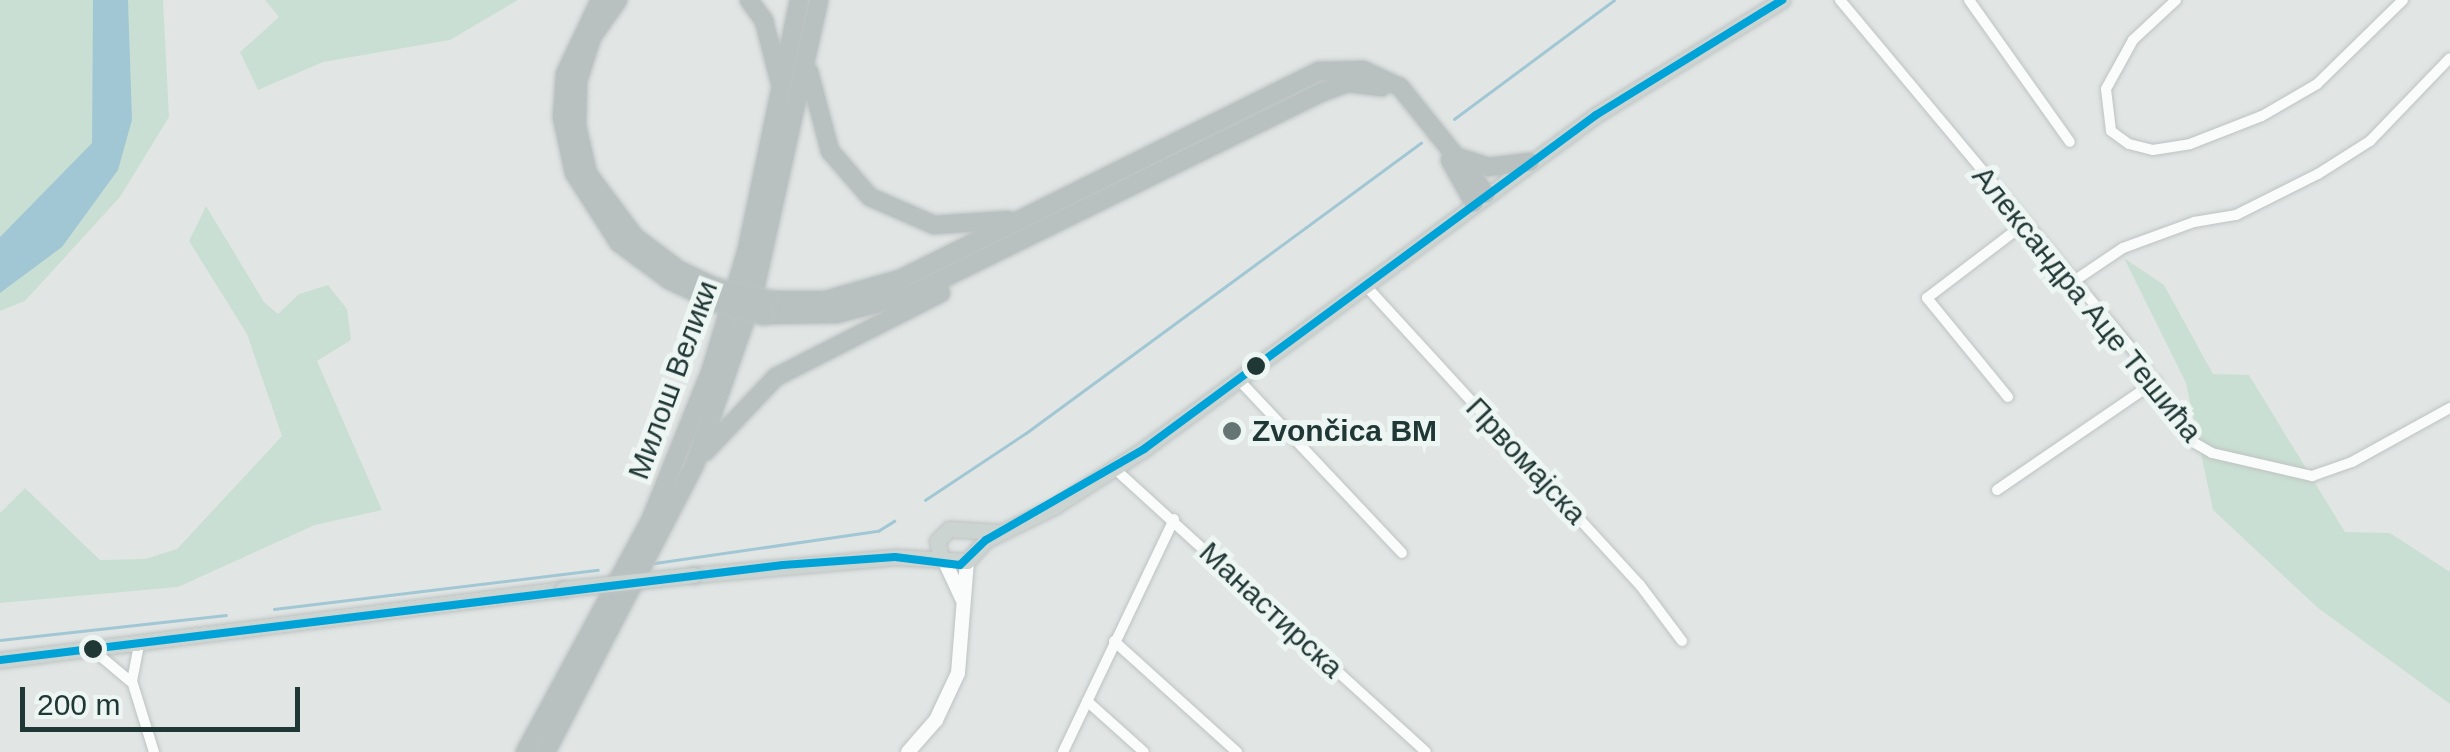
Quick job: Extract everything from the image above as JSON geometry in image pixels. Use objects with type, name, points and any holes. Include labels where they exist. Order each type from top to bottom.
[{"type":"highway","points":[[600,0],[565,74],[562,116],[574,174],[593,211],[627,250],[717,296],[765,307],[855,311],[1007,251],[1348,83],[1400,96],[1480,198]]},
{"type":"highway","points":[[618,0],[592,37],[578,81],[576,126],[588,174],[635,237],[717,296]]},
{"type":"highway","points":[[749,0],[770,40],[781,93]]},
{"type":"highway","name":"Милош Велики","points":[[525,752],[650,521],[684,441],[734,300],[800,0]]},
{"type":"highway","name":"Милош Велики","points":[[546,752],[695,464],[753,298],[818,0]]},
{"type":"highway","points":[[808,51],[822,134],[840,166],[870,197],[915,221],[954,227],[1036,210]]},
{"type":"highway","points":[[765,307],[826,300],[876,288],[1273,90],[1333,70],[1371,72],[1400,87],[1461,157],[1480,198]]},
{"type":"highway","points":[[1461,157],[1488,167],[1530,162]]},
{"type":"highway","points":[[695,464],[776,377],[988,268],[1007,251]]},
{"type":"main road","points":[[0,660],[564,589],[895,556],[943,560],[970,556],[1000,532],[1114,469],[1530,162],[1782,0]]},
{"type":"main road","points":[[895,556],[938,541],[949,529],[1000,532]]},
{"type":"main road","points":[[908,752],[953,687],[970,556],[964,530]]},
{"type":"main road","points":[[938,541],[966,610]]},
{"type":"street","name":"Александра Аце Тешића","points":[[1840,0],[2156,381],[2202,448],[2312,476],[2352,462],[2450,408]]},
{"type":"street","points":[[1969,0],[2070,142]]},
{"type":"street","points":[[2176,0],[2133,40],[2106,90],[2111,132],[2129,144],[2153,150],[2190,144],[2262,116],[2317,84],[2402,0]]},
{"type":"street","points":[[2074,281],[2123,248],[2194,222],[2236,215],[2318,174],[2370,141],[2450,58]]},
{"type":"street","points":[[2008,397],[1928,298],[2024,224]]},
{"type":"street","name":"Првомајска","points":[[1365,286],[1640,585],[1682,641]]},
{"type":"street","points":[[1238,380],[1402,553]]},
{"type":"street","points":[[1997,490],[2156,381]]},
{"type":"street","name":"Манастирска","points":[[1114,469],[1174,519],[1411,748],[1426,752]]},
{"type":"street","points":[[1063,752],[1174,519]]},
{"type":"street","points":[[1114,642],[1238,752]]},
{"type":"street","points":[[133,686],[139,645]]},
{"type":"street","points":[[94,650],[118,664],[133,686],[154,752]]},
{"type":"street","points":[[1086,701],[1144,752]]},
{"type":"green space","points":[[0,0],[163,0],[169,117],[120,197],[25,301],[0,311]]},
{"type":"green space","points":[[265,0],[518,0],[450,40],[323,62],[258,90],[240,52],[279,17]]},
{"type":"green space","points":[[206,206],[264,302],[278,314],[299,294],[328,285],[347,309],[351,340],[317,361],[382,510],[315,525],[178,587],[0,603],[0,513],[25,488],[100,560],[145,559],[177,549],[282,436],[247,334],[189,241]]},
{"type":"green space","points":[[2124,258],[2164,285],[2213,374],[2249,375],[2345,532],[2390,533],[2450,572],[2450,704],[2318,608],[2213,510],[2186,383]]},
{"type":"water","points":[[93,0],[128,0],[132,120],[118,170],[62,247],[0,293],[0,237],[92,143]]},
{"type":"waterway","points":[[1454,119],[1614,0]]},
{"type":"waterway","points":[[925,500],[1026,433],[1421,143]]},
{"type":"waterway","points":[[655,563],[878,531],[894,521]]},
{"type":"waterway","points":[[274,609],[598,570]]},
{"type":"waterway","points":[[0,640],[226,615]]},
{"type":"transit line","points":[[0,660],[783,565],[895,557],[960,565],[986,540],[1144,449],[1596,115],[1782,0]]},
{"type":"place","name":"Zvončica BM","points":[[1232,431]]}]
